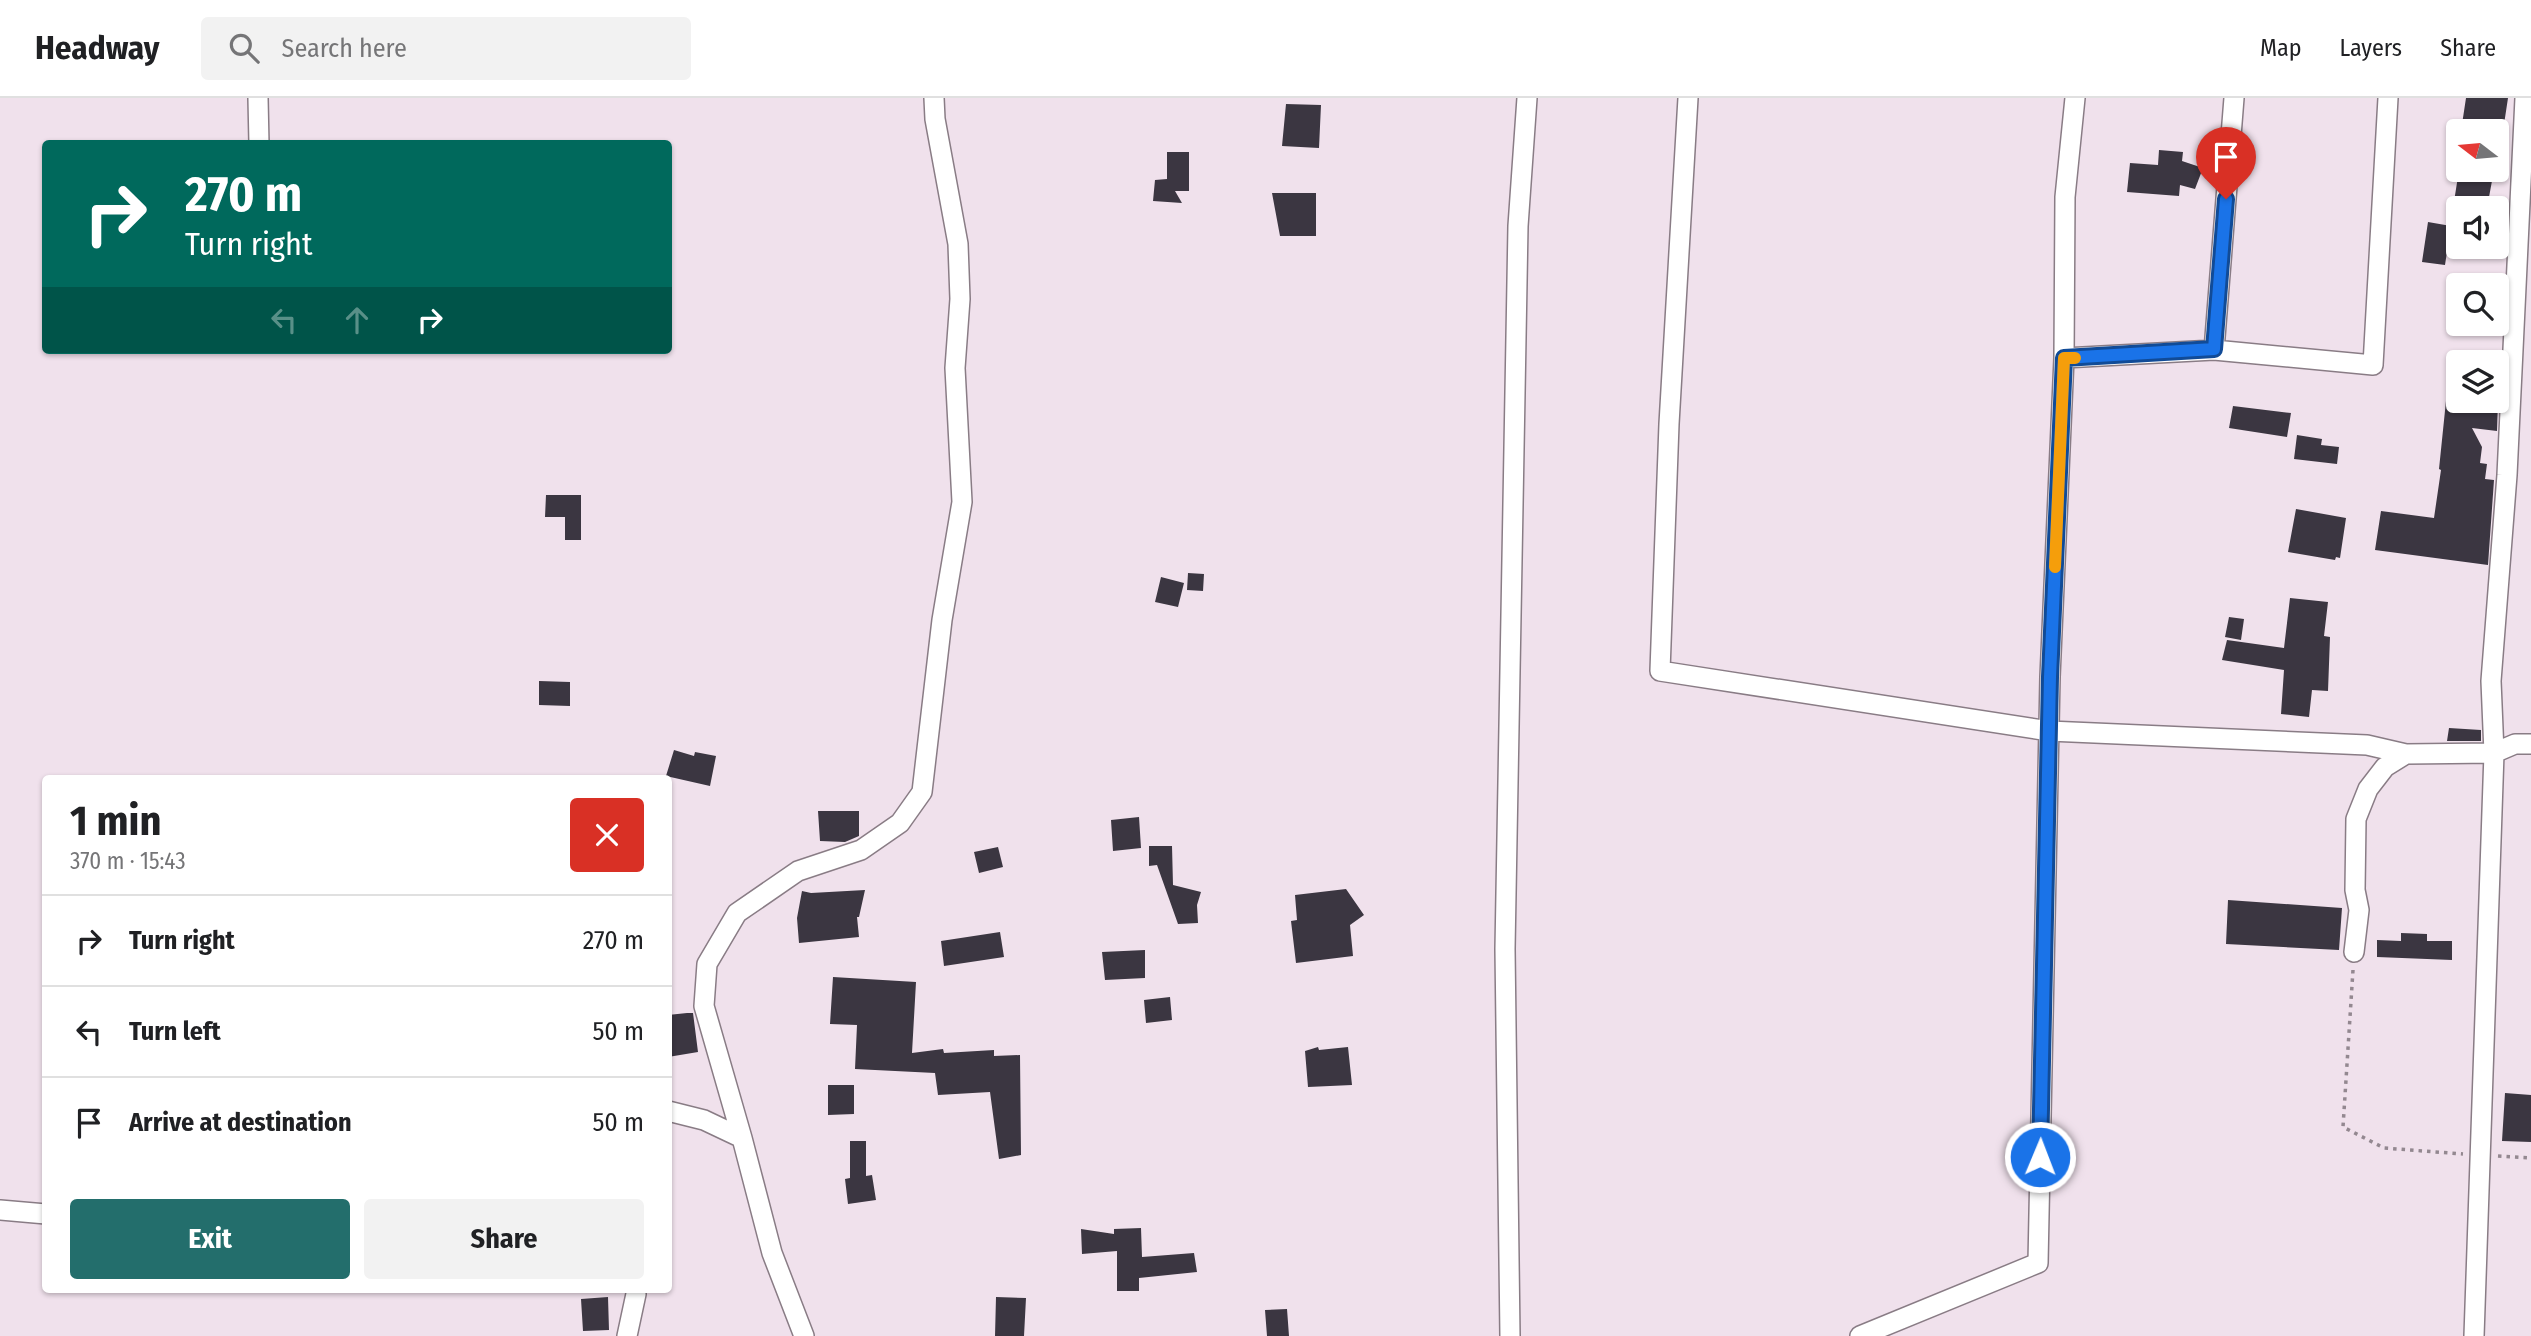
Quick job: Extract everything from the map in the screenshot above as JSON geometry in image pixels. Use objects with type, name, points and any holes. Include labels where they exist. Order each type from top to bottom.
[{"type":"street","points":[[258,98],[258,140]]},
{"type":"street","points":[[804,1336],[772,1253],[704,1006],[707,964],[737,913],[798,871],[861,850],[900,823],[922,792],[943,620],[962,502],[956,368],[960,299],[958,244],[935,119],[934,98]]},
{"type":"street","points":[[1510,1336],[1505,949],[1518,226],[1527,98]]},
{"type":"street","points":[[1688,98],[1669,424],[1660,671],[2049,731],[2367,745],[2406,754],[2494,753],[2515,744],[2531,744]]},
{"type":"street","points":[[1860,1336],[2038,1263],[2049,731],[2064,358],[2065,197],[2075,98]]},
{"type":"street","points":[[2214,349],[2234,98]]},
{"type":"street","points":[[2064,358],[2214,349],[2373,365],[2388,98]]},
{"type":"street","points":[[2474,1336],[2494,753],[2491,681],[2507,475],[2525,98]]},
{"type":"street","points":[[2354,952],[2359,909],[2355,890],[2356,819],[2368,789],[2385,767],[2406,754]]},
{"type":"street","points":[[672,1112],[704,1120],[742,1138]]},
{"type":"street","points":[[0,1209],[42,1214]]},
{"type":"street","points":[[627,1336],[636,1294]]},
{"type":"path","points":[[2354,952],[2343,1127],[2384,1148],[2531,1157]]},
{"type":"building","points":[[2466,98],[2508,98],[2505,119],[2463,119]]},
{"type":"building","points":[[1286,104],[1321,105],[1319,148],[1282,146]]},
{"type":"building","points":[[2159,150],[2183,152],[2182,161],[2203,168],[2195,189],[2180,185],[2179,196],[2127,192],[2130,163],[2158,165]]},
{"type":"building","points":[[1167,152],[1189,152],[1189,191],[1175,191],[1182,203],[1153,201],[1155,180],[1167,179]]},
{"type":"building","points":[[2457,182],[2492,182],[2489,196],[2455,196]]},
{"type":"building","points":[[1272,193],[1316,193],[1316,236],[1280,236]]},
{"type":"building","points":[[2428,222],[2446,225],[2445,265],[2422,262]]},
{"type":"building","points":[[2446,401],[2446,413],[2498,413],[2497,431],[2472,428],[2482,447],[2480,463],[2487,464],[2485,479],[2494,480],[2488,565],[2375,550],[2381,511],[2434,518]]},
{"type":"building","points":[[2233,406],[2291,413],[2287,437],[2229,428]]},
{"type":"building","points":[[2297,435],[2322,439],[2321,445],[2339,447],[2337,464],[2294,459]]},
{"type":"building","points":[[546,495],[581,495],[581,540],[565,540],[565,517],[545,517]]},
{"type":"building","points":[[2296,509],[2346,518],[2340,558],[2336,557],[2335,560],[2288,552]]},
{"type":"building","points":[[1188,573],[1204,574],[1203,591],[1187,590]]},
{"type":"building","points":[[1161,577],[1184,583],[1178,607],[1155,602]]},
{"type":"building","points":[[2290,598],[2328,602],[2324,636],[2330,637],[2328,691],[2312,690],[2309,717],[2281,714],[2284,670],[2222,660],[2227,640],[2284,648]]},
{"type":"building","points":[[2229,617],[2244,619],[2241,640],[2225,637]]},
{"type":"building","points":[[539,681],[570,682],[570,706],[539,705]]},
{"type":"building","points":[[2449,728],[2481,730],[2481,741],[2447,741]]},
{"type":"building","points":[[674,750],[694,756],[695,752],[716,756],[710,786],[666,775]]},
{"type":"building","points":[[818,811],[859,811],[859,836],[845,842],[820,841]]},
{"type":"building","points":[[1139,817],[1141,848],[1113,851],[1111,820]]},
{"type":"building","points":[[1149,846],[1172,846],[1173,885],[1201,892],[1197,905],[1198,923],[1178,924],[1157,865],[1149,866]]},
{"type":"building","points":[[998,847],[1003,867],[979,873],[974,852]]},
{"type":"building","points":[[1346,889],[1364,915],[1350,925],[1353,956],[1296,963],[1291,921],[1297,920],[1295,895]]},
{"type":"building","points":[[865,890],[857,917],[859,937],[799,943],[797,918],[802,891],[811,893]]},
{"type":"building","points":[[2228,900],[2342,908],[2339,950],[2226,944]]},
{"type":"building","points":[[1000,932],[1004,957],[944,966],[941,941]]},
{"type":"building","points":[[2401,933],[2427,934],[2427,941],[2452,941],[2452,960],[2377,957],[2377,940],[2401,941]]},
{"type":"building","points":[[1145,950],[1145,978],[1105,980],[1102,952]]},
{"type":"building","points":[[833,977],[916,982],[912,1053],[943,1049],[944,1053],[994,1050],[994,1056],[1020,1055],[1021,1155],[999,1159],[990,1092],[938,1095],[935,1073],[855,1069],[857,1025],[830,1024]]},
{"type":"building","points":[[1170,997],[1172,1020],[1146,1023],[1144,1000]]},
{"type":"building","points":[[693,1013],[698,1052],[672,1056],[672,1015]]},
{"type":"building","points":[[1318,1047],[1319,1050],[1348,1047],[1352,1085],[1308,1087],[1305,1051]]},
{"type":"building","points":[[828,1085],[854,1085],[854,1114],[828,1115]]},
{"type":"building","points":[[2505,1093],[2531,1095],[2531,1142],[2502,1141]]},
{"type":"building","points":[[850,1141],[866,1141],[866,1176],[872,1175],[876,1200],[848,1204],[845,1179],[850,1178]]},
{"type":"building","points":[[1141,1228],[1142,1257],[1194,1253],[1197,1272],[1139,1278],[1139,1291],[1117,1291],[1117,1251],[1082,1254],[1081,1229],[1114,1234],[1114,1229]]},
{"type":"building","points":[[608,1297],[609,1330],[583,1331],[581,1299]]},
{"type":"building","points":[[996,1297],[1026,1298],[1024,1336],[995,1336]]},
{"type":"building","points":[[1287,1309],[1289,1336],[1267,1336],[1265,1310]]},
{"type":"slow traffic","points":[[2055,567],[2064,358],[2075,358]]},
{"type":"route","points":[[2040,1157],[2050,677],[2064,358],[2214,349],[2226,199]]}]
